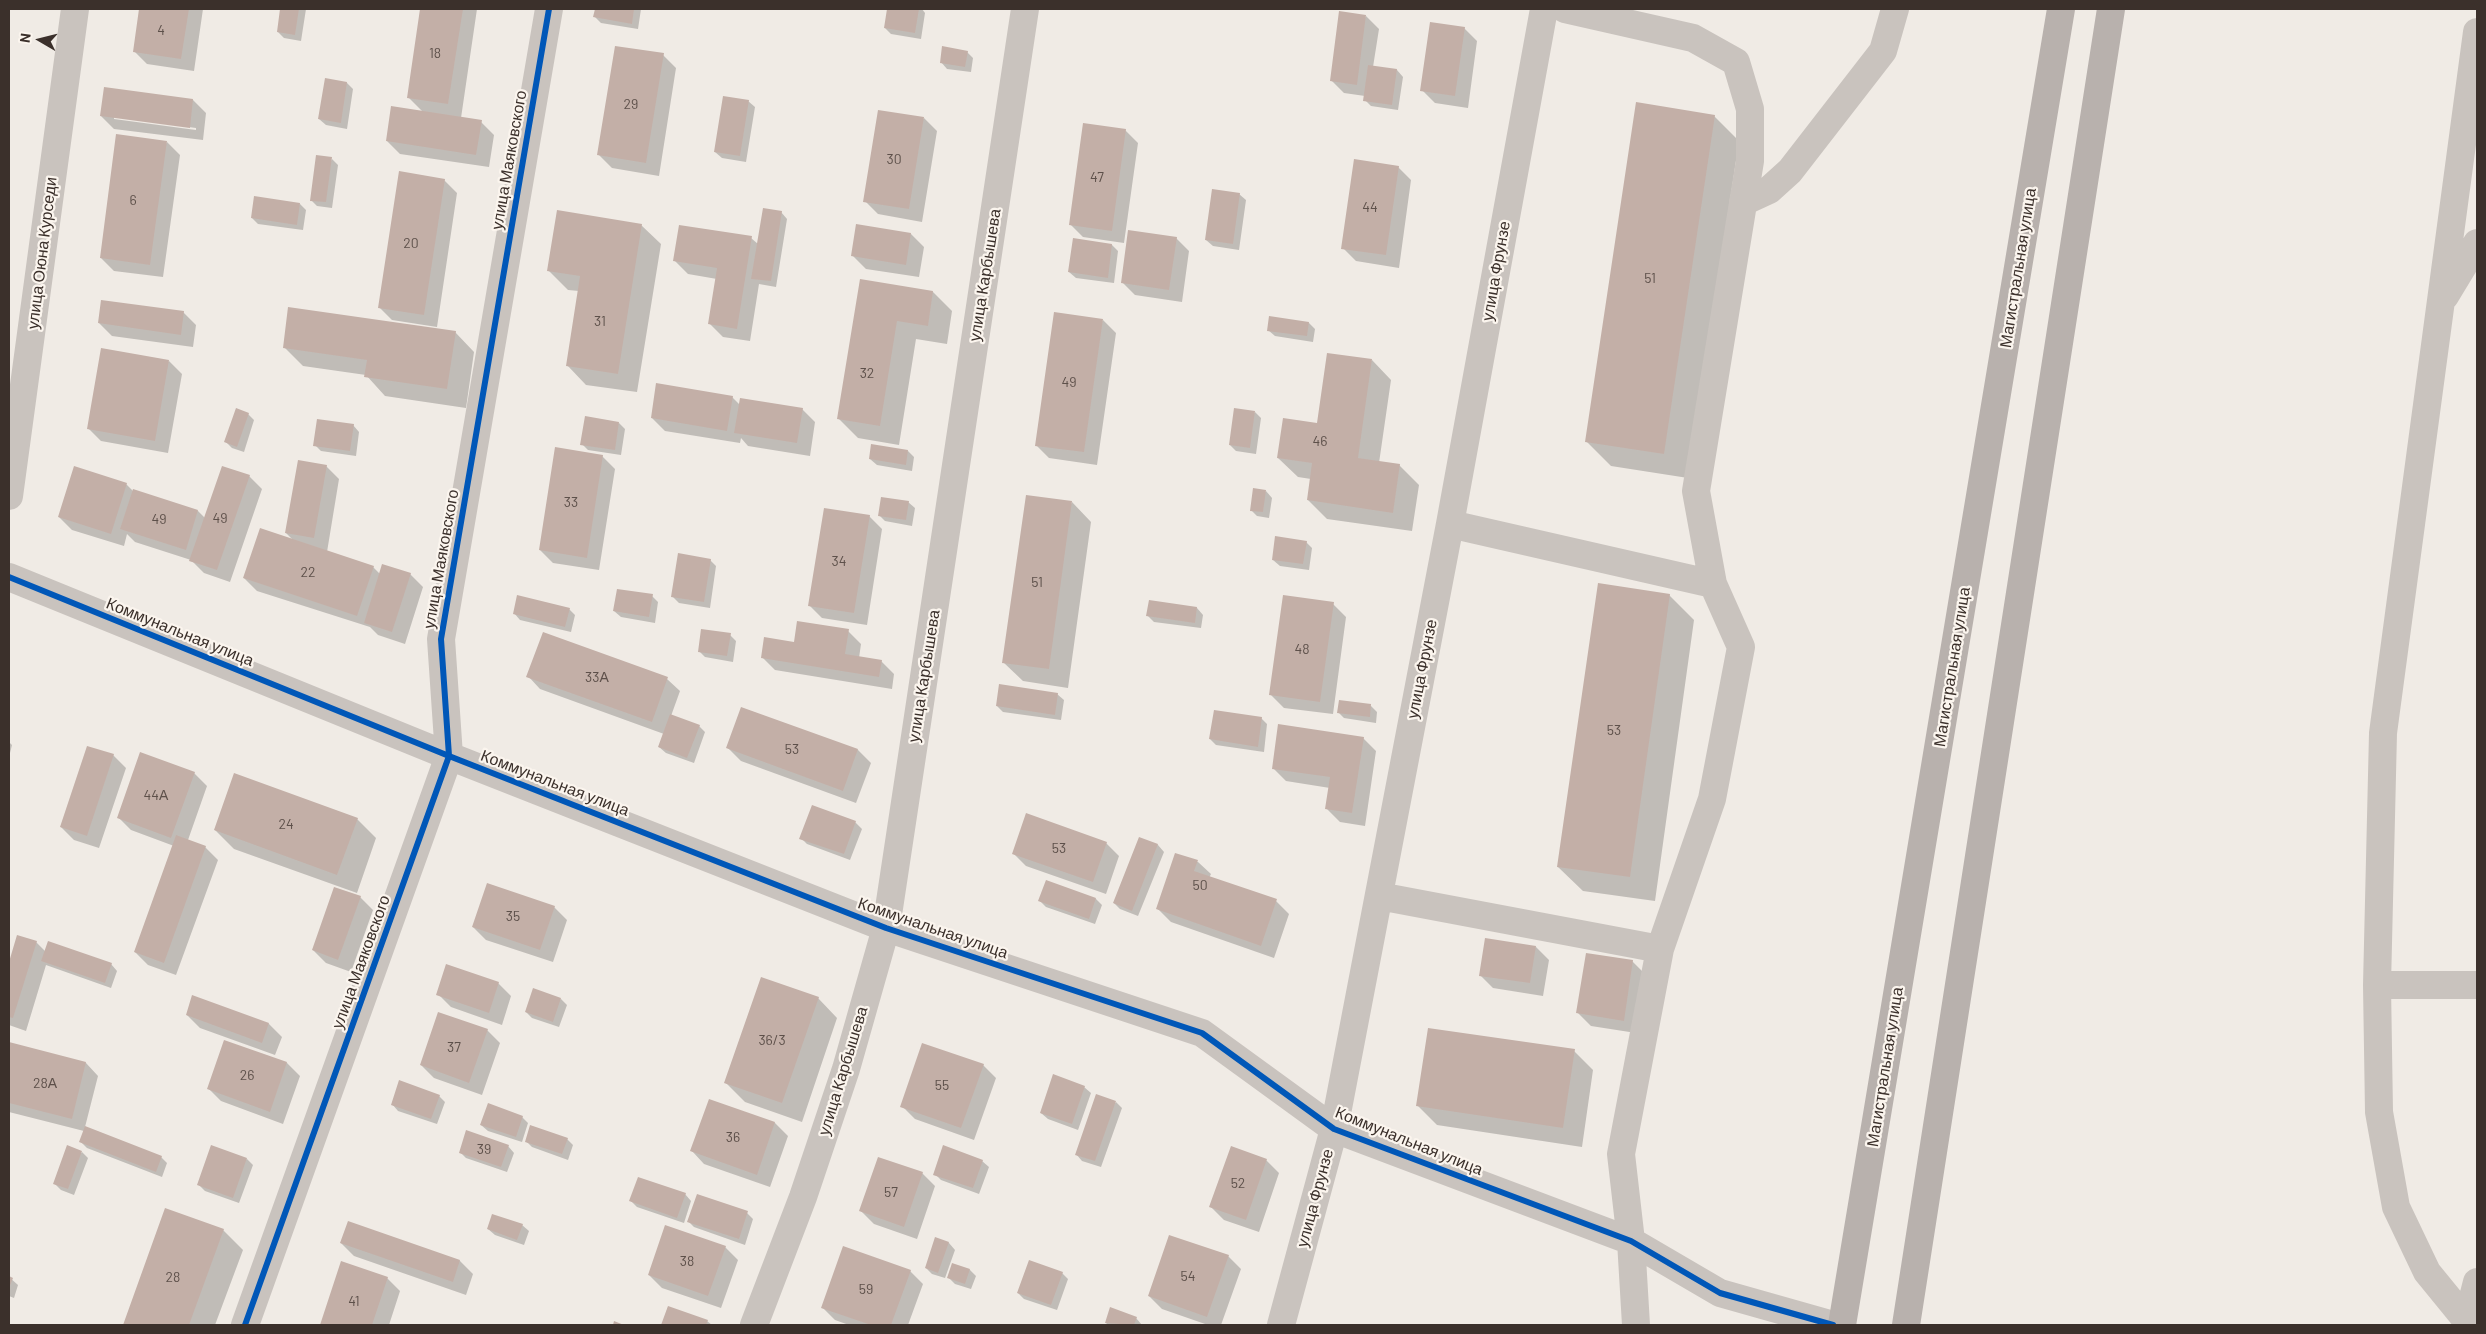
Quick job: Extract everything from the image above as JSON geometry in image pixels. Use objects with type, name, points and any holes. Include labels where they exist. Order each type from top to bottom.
[{"type":"main road","name":"Магистральная улица","points":[[1842,1325],[2061,9]]},
{"type":"main road","points":[[1906,1325],[2111,9]]},
{"type":"street","name":"улица Оюна Курседи","points":[[9,496],[75,9]]},
{"type":"street","name":"улица Маяковского","points":[[245,1325],[450,756],[441,639],[549,9]]},
{"type":"street","name":"улица Карбышева","points":[[754,1325],[803,1197],[846,1069],[886,928],[1025,9]]},
{"type":"street","name":"улица Фрунзе","points":[[1280,1325],[1334,1128],[1450,524],[1544,9]]},
{"type":"street","points":[[1565,9],[1693,38],[1736,62],[1750,108],[1750,161],[1696,491],[1713,584],[1741,648],[1712,800],[1660,949],[1621,1154],[1631,1241],[1636,1325]]},
{"type":"street","points":[[1743,202],[1769,190],[1790,171],[1883,51],[1895,9]]},
{"type":"street","points":[[2467,1323],[2427,1272],[2396,1208],[2379,1112],[2377,985],[2383,733],[2477,32]]},
{"type":"street","points":[[2439,306],[2477,243]]},
{"type":"street","points":[[1450,524],[1713,584]]},
{"type":"street","name":"Коммунальная улица","points":[[9,577],[450,756],[886,928],[1202,1033],[1334,1128],[1631,1241],[1720,1293],[1832,1325]]},
{"type":"street","points":[[1378,896],[1660,949]]},
{"type":"street","points":[[2377,985],[2477,985]]},
{"type":"street","points":[[2467,1323],[2477,1282]]},
{"type":"building","points":[[139,9],[189,9],[181,59],[133,52]]},
{"type":"building","points":[[280,9],[299,9],[295,35],[277,32]]},
{"type":"building","points":[[420,9],[463,9],[448,104],[407,98]]},
{"type":"building","points":[[595,9],[634,9],[632,24],[593,17]]},
{"type":"building","points":[[887,9],[919,9],[915,33],[884,28]]},
{"type":"building","points":[[1339,11],[1366,15],[1357,85],[1330,81]]},
{"type":"building","points":[[1430,22],[1465,27],[1455,96],[1420,91]]},
{"type":"building","points":[[615,46],[664,53],[646,163],[597,155]]},
{"type":"building","points":[[942,46],[968,51],[965,67],[940,63]]},
{"type":"building","points":[[1368,65],[1397,69],[1392,105],[1363,101]]},
{"type":"building","points":[[325,78],[347,82],[341,123],[318,119]]},
{"type":"building","points":[[104,87],[193,99],[190,128],[100,116]]},
{"type":"building","points":[[723,96],[749,100],[740,156],[714,152]]},
{"type":"building","points":[[1636,102],[1715,115],[1664,454],[1585,442]]},
{"type":"building","points":[[391,106],[482,120],[476,155],[386,141]]},
{"type":"building","points":[[878,110],[924,117],[909,209],[863,202]]},
{"type":"building","points":[[1083,123],[1126,129],[1112,231],[1069,225]]},
{"type":"building","points":[[116,134],[167,141],[150,265],[100,258]]},
{"type":"building","points":[[316,155],[332,157],[326,202],[310,201]]},
{"type":"building","points":[[1354,159],[1399,166],[1386,255],[1341,249]]},
{"type":"building","points":[[399,171],[445,179],[424,315],[378,308]]},
{"type":"building","points":[[1212,189],[1240,193],[1233,244],[1205,240]]},
{"type":"building","points":[[254,196],[300,203],[297,225],[251,218]]},
{"type":"building","points":[[763,208],[782,211],[771,281],[751,279]]},
{"type":"building","points":[[557,210],[642,224],[618,374],[566,366],[580,276],[547,271]]},
{"type":"building","points":[[856,224],[911,233],[906,265],[851,256]]},
{"type":"building","points":[[679,225],[752,236],[737,329],[708,324],[717,268],[673,261]]},
{"type":"building","points":[[1128,230],[1177,237],[1169,290],[1121,283]]},
{"type":"building","points":[[1073,238],[1112,244],[1108,278],[1068,272]]},
{"type":"building","points":[[860,279],[933,291],[928,326],[897,321],[880,426],[837,419]]},
{"type":"building","points":[[101,300],[184,311],[181,335],[98,323]]},
{"type":"building","points":[[288,307],[456,331],[447,389],[364,377],[367,360],[283,348]]},
{"type":"building","points":[[1054,312],[1103,319],[1084,452],[1035,446]]},
{"type":"building","points":[[1269,316],[1309,322],[1307,336],[1267,331]]},
{"type":"building","points":[[101,348],[169,360],[155,441],[87,429]]},
{"type":"building","points":[[1327,353],[1372,359],[1358,458],[1400,464],[1393,513],[1307,500],[1312,463],[1277,458],[1283,418],[1317,423]]},
{"type":"building","points":[[656,383],[733,396],[727,431],[651,418]]},
{"type":"building","points":[[740,398],[803,408],[797,443],[734,433]]},
{"type":"building","points":[[236,408],[249,413],[237,447],[224,442]]},
{"type":"building","points":[[1234,408],[1255,411],[1250,448],[1229,445]]},
{"type":"building","points":[[585,416],[619,422],[615,450],[580,445]]},
{"type":"building","points":[[317,419],[354,424],[350,451],[313,446]]},
{"type":"building","points":[[871,444],[908,450],[906,465],[869,459]]},
{"type":"building","points":[[555,447],[603,455],[587,558],[539,550]]},
{"type":"building","points":[[298,460],[327,465],[314,538],[285,533]]},
{"type":"building","points":[[74,466],[127,483],[111,534],[58,517]]},
{"type":"building","points":[[222,466],[250,475],[217,570],[189,561]]},
{"type":"building","points":[[1253,488],[1266,490],[1263,512],[1250,511]]},
{"type":"building","points":[[133,489],[198,510],[186,550],[120,529]]},
{"type":"building","points":[[1026,495],[1072,501],[1049,669],[1002,663]]},
{"type":"building","points":[[881,497],[909,501],[906,520],[878,516]]},
{"type":"building","points":[[824,508],[870,515],[854,613],[808,606]]},
{"type":"building","points":[[260,528],[374,566],[357,616],[243,578]]},
{"type":"building","points":[[1275,536],[1307,541],[1303,564],[1272,560]]},
{"type":"building","points":[[678,553],[711,559],[704,602],[671,597]]},
{"type":"building","points":[[382,564],[411,573],[392,632],[364,623]]},
{"type":"building","points":[[1598,583],[1670,594],[1630,877],[1557,867]]},
{"type":"building","points":[[617,589],[653,594],[649,617],[613,611]]},
{"type":"building","points":[[517,595],[570,608],[565,627],[513,614]]},
{"type":"building","points":[[1283,595],[1334,602],[1320,702],[1269,695]]},
{"type":"building","points":[[1149,600],[1197,607],[1195,623],[1146,616]]},
{"type":"building","points":[[797,621],[849,629],[845,654],[882,660],[879,677],[761,658],[764,637],[794,642]]},
{"type":"building","points":[[701,629],[731,633],[727,656],[698,652]]},
{"type":"building","points":[[543,632],[668,677],[652,722],[526,677]]},
{"type":"building","points":[[999,684],[1058,693],[1055,715],[996,706]]},
{"type":"building","points":[[1339,700],[1371,704],[1370,717],[1337,713]]},
{"type":"building","points":[[741,707],[858,749],[843,791],[726,748]]},
{"type":"building","points":[[1214,710],[1262,717],[1258,747],[1209,739]]},
{"type":"building","points":[[670,714],[700,725],[687,758],[658,747]]},
{"type":"building","points":[[1278,724],[1364,737],[1352,813],[1325,809],[1330,777],[1272,769]]},
{"type":"building","points":[[87,746],[114,754],[87,836],[60,827]]},
{"type":"building","points":[[140,752],[195,772],[171,838],[117,818]]},
{"type":"building","points":[[234,773],[358,818],[337,875],[214,830]]},
{"type":"building","points":[[812,805],[856,821],[844,854],[799,839]]},
{"type":"building","points":[[1026,813],[1107,842],[1093,882],[1012,854]]},
{"type":"building","points":[[176,835],[206,846],[164,963],[134,952]]},
{"type":"building","points":[[1139,837],[1158,844],[1132,911],[1113,903]]},
{"type":"building","points":[[1175,853],[1198,860],[1194,871],[1277,899],[1261,946],[1156,909]]},
{"type":"building","points":[[1046,880],[1096,898],[1089,919],[1038,901]]},
{"type":"building","points":[[487,883],[555,906],[540,950],[472,927]]},
{"type":"building","points":[[334,887],[361,896],[338,960],[312,950]]},
{"type":"building","points":[[17,935],[37,941],[13,1018],[9,1017],[9,962]]},
{"type":"building","points":[[1485,938],[1536,946],[1530,983],[1479,976]]},
{"type":"building","points":[[48,941],[112,963],[105,983],[41,961]]},
{"type":"building","points":[[1586,953],[1633,960],[1624,1021],[1576,1013]]},
{"type":"building","points":[[446,964],[499,982],[489,1013],[436,995]]},
{"type":"building","points":[[761,977],[819,997],[782,1103],[724,1083]]},
{"type":"building","points":[[533,988],[561,998],[553,1022],[525,1012]]},
{"type":"building","points":[[192,995],[269,1023],[262,1043],[186,1015]]},
{"type":"building","points":[[438,1012],[488,1029],[469,1083],[420,1065]]},
{"type":"building","points":[[1428,1028],[1575,1049],[1563,1128],[1416,1106]]},
{"type":"building","points":[[224,1040],[287,1062],[270,1112],[207,1089]]},
{"type":"building","points":[[9,1042],[86,1062],[72,1119],[9,1103]]},
{"type":"building","points":[[922,1043],[984,1064],[961,1128],[900,1107]]},
{"type":"building","points":[[1053,1074],[1085,1086],[1072,1124],[1040,1113]]},
{"type":"building","points":[[399,1080],[440,1095],[431,1119],[391,1105]]},
{"type":"building","points":[[1096,1094],[1116,1101],[1095,1161],[1075,1155]]},
{"type":"building","points":[[709,1099],[775,1122],[757,1175],[690,1151]]},
{"type":"building","points":[[488,1103],[523,1116],[516,1137],[480,1125]]},
{"type":"building","points":[[530,1125],[568,1138],[562,1154],[525,1142]]},
{"type":"building","points":[[85,1126],[162,1156],[156,1172],[79,1142]]},
{"type":"building","points":[[466,1130],[509,1145],[501,1167],[459,1153]]},
{"type":"building","points":[[67,1145],[82,1151],[68,1189],[53,1184]]},
{"type":"building","points":[[211,1145],[247,1158],[233,1198],[197,1185]]},
{"type":"building","points":[[943,1145],[983,1160],[973,1188],[933,1175]]},
{"type":"building","points":[[1231,1146],[1267,1159],[1246,1220],[1209,1207]]},
{"type":"building","points":[[878,1157],[923,1172],[904,1227],[859,1211]]},
{"type":"building","points":[[638,1177],[686,1193],[677,1218],[629,1201]]},
{"type":"building","points":[[697,1194],[748,1211],[739,1239],[687,1222]]},
{"type":"building","points":[[165,1208],[224,1229],[189,1325],[123,1325]]},
{"type":"building","points":[[492,1214],[523,1224],[517,1240],[487,1229]]},
{"type":"building","points":[[348,1221],[460,1260],[453,1282],[340,1243]]},
{"type":"building","points":[[665,1225],[726,1246],[708,1296],[648,1275]]},
{"type":"building","points":[[1169,1235],[1229,1255],[1207,1317],[1148,1296]]},
{"type":"building","points":[[935,1237],[949,1242],[938,1273],[925,1268]]},
{"type":"building","points":[[843,1246],[911,1270],[891,1325],[871,1325],[821,1308]]},
{"type":"building","points":[[1029,1260],[1063,1272],[1051,1305],[1017,1293]]},
{"type":"building","points":[[341,1261],[388,1277],[372,1325],[320,1325]]},
{"type":"building","points":[[952,1263],[970,1269],[965,1284],[947,1278]]},
{"type":"building","points":[[9,1276],[13,1278],[9,1288]]},
{"type":"building","points":[[668,1306],[708,1320],[706,1325],[661,1325]]},
{"type":"building","points":[[1110,1307],[1137,1317],[1134,1325],[1105,1323]]},
{"type":"building","points":[[614,1321],[624,1325],[613,1325]]},
{"type":"cycle path","points":[[245,1325],[449,756],[441,639],[549,9]]},
{"type":"cycle path","points":[[9,577],[449,756],[886,928],[1202,1033],[1334,1129],[1631,1241],[1720,1293],[1833,1325]]}]
